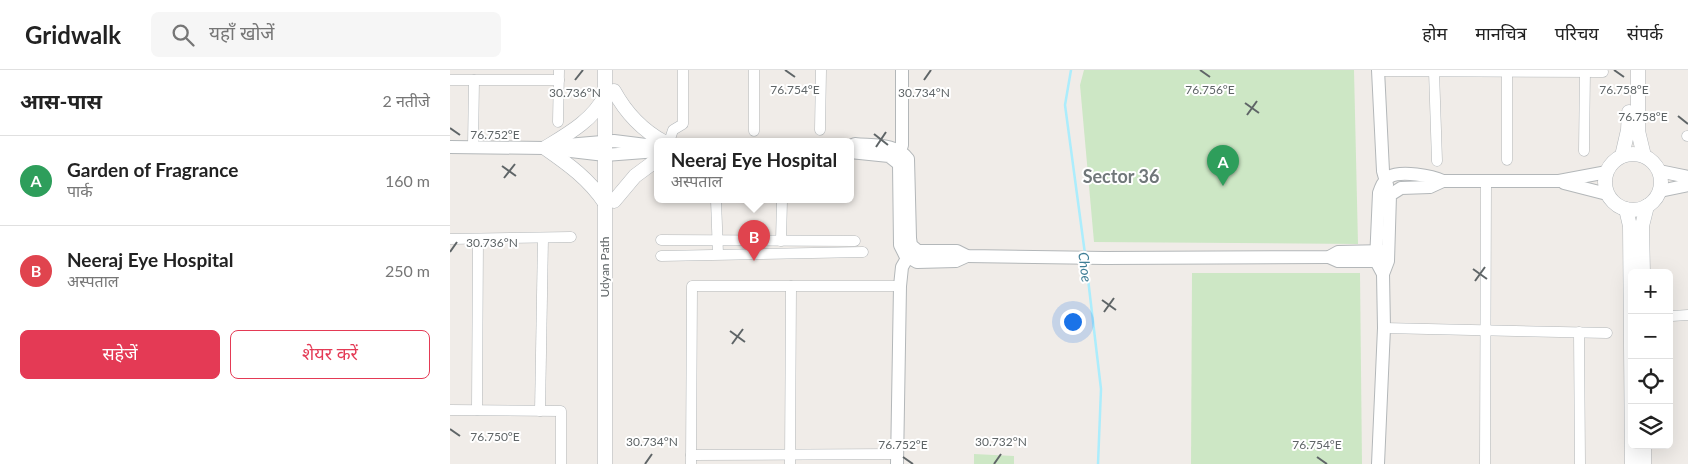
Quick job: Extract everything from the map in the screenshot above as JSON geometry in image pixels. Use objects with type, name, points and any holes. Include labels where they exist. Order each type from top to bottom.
[{"type":"main road","name":"Udyan Path","points":[[605,70],[610,93]]},
{"type":"main road","name":"Udyan Path","points":[[614,70],[610,93],[614,464]]},
{"type":"main road","points":[[1622,156],[1628,130],[1629,70]]},
{"type":"main road","points":[[1638,70],[1638,131],[1644,156]]},
{"type":"main road","points":[[654,162],[635,176],[610,202],[583,176],[545,148],[570,133],[590,117],[610,93],[638,124],[658,138]]},
{"type":"main road","points":[[1643,269],[1642,226],[1647,206],[1660,191],[1661,181],[1656,165],[1644,156],[1632,154],[1622,156],[1612,163],[1606,172],[1607,194],[1614,203],[1626,208],[1634,210],[1647,206]]},
{"type":"main road","name":"Udyan Path","points":[[605,464],[610,202]]},
{"type":"main road","points":[[1626,208],[1630,226],[1632,464]]},
{"type":"main road","points":[[1644,449],[1644,464]]},
{"type":"street","points":[[670,138],[673,130],[683,124],[683,70]]},
{"type":"street","points":[[754,70],[754,131]]},
{"type":"street","points":[[820,130],[821,70]]},
{"type":"street","points":[[899,156],[902,70]]},
{"type":"street","points":[[1382,256],[1391,194],[1385,181],[1378,70],[1603,72]]},
{"type":"street","points":[[1434,71],[1437,161]]},
{"type":"street","points":[[1500,71],[1507,160]]},
{"type":"street","points":[[1584,150],[1585,71]]},
{"type":"street","points":[[450,80],[559,75],[558,122]]},
{"type":"street","points":[[473,147],[474,80]]},
{"type":"street","points":[[854,145],[892,147],[899,156]]},
{"type":"street","points":[[450,147],[654,147]]},
{"type":"street","points":[[610,148],[654,151]]},
{"type":"street","points":[[854,154],[899,156],[908,159],[910,166],[910,252],[902,267],[900,286],[896,459],[691,459],[692,286],[900,286]]},
{"type":"street","points":[[1659,171],[1688,177]]},
{"type":"street","points":[[1391,194],[1401,188],[1430,187],[1443,181],[1559,181],[1606,172]]},
{"type":"street","points":[[1378,464],[1384,328],[1379,193],[1385,181],[1395,175],[1430,175],[1443,181]]},
{"type":"street","points":[[1485,464],[1486,180]]},
{"type":"street","points":[[1559,181],[1607,194]]},
{"type":"street","points":[[1660,191],[1688,185]]},
{"type":"street","points":[[716,203],[718,254]]},
{"type":"street","points":[[781,240],[782,203]]},
{"type":"street","points":[[540,411],[543,238]]},
{"type":"street","points":[[450,239],[571,238]]},
{"type":"street","points":[[477,410],[478,239]]},
{"type":"street","points":[[662,240],[855,241]]},
{"type":"street","points":[[661,256],[863,252]]},
{"type":"street","points":[[910,252],[916,262],[956,261],[967,256],[1058,258],[1329,257],[1338,252],[1382,256]]},
{"type":"street","points":[[790,460],[791,286]]},
{"type":"street","points":[[1673,316],[1688,316]]},
{"type":"street","points":[[1384,328],[1607,332]]},
{"type":"street","points":[[1579,332],[1580,464]]},
{"type":"street","points":[[450,410],[561,411],[561,464]]},
{"type":"green space","points":[[1084,70],[1354,70],[1358,244],[1094,242],[1080,85]]},
{"type":"green space","points":[[1192,273],[1360,273],[1362,464],[1191,464]]},
{"type":"green space","points":[[974,454],[1014,456],[1014,464],[974,464]]},
{"type":"waterway","name":"Choe","points":[[1071,70],[1065,105],[1085,254]]},
{"type":"waterway","name":"Choe","points":[[1086,262],[1101,389],[1098,464]]},
{"type":"place","name":"Garden of Fragrance","points":[[1223,186]]},
{"type":"place","name":"Neeraj Eye Hospital","points":[[754,261]]},
{"type":"district","name":"Sector 36","points":[[1121,177]]}]
